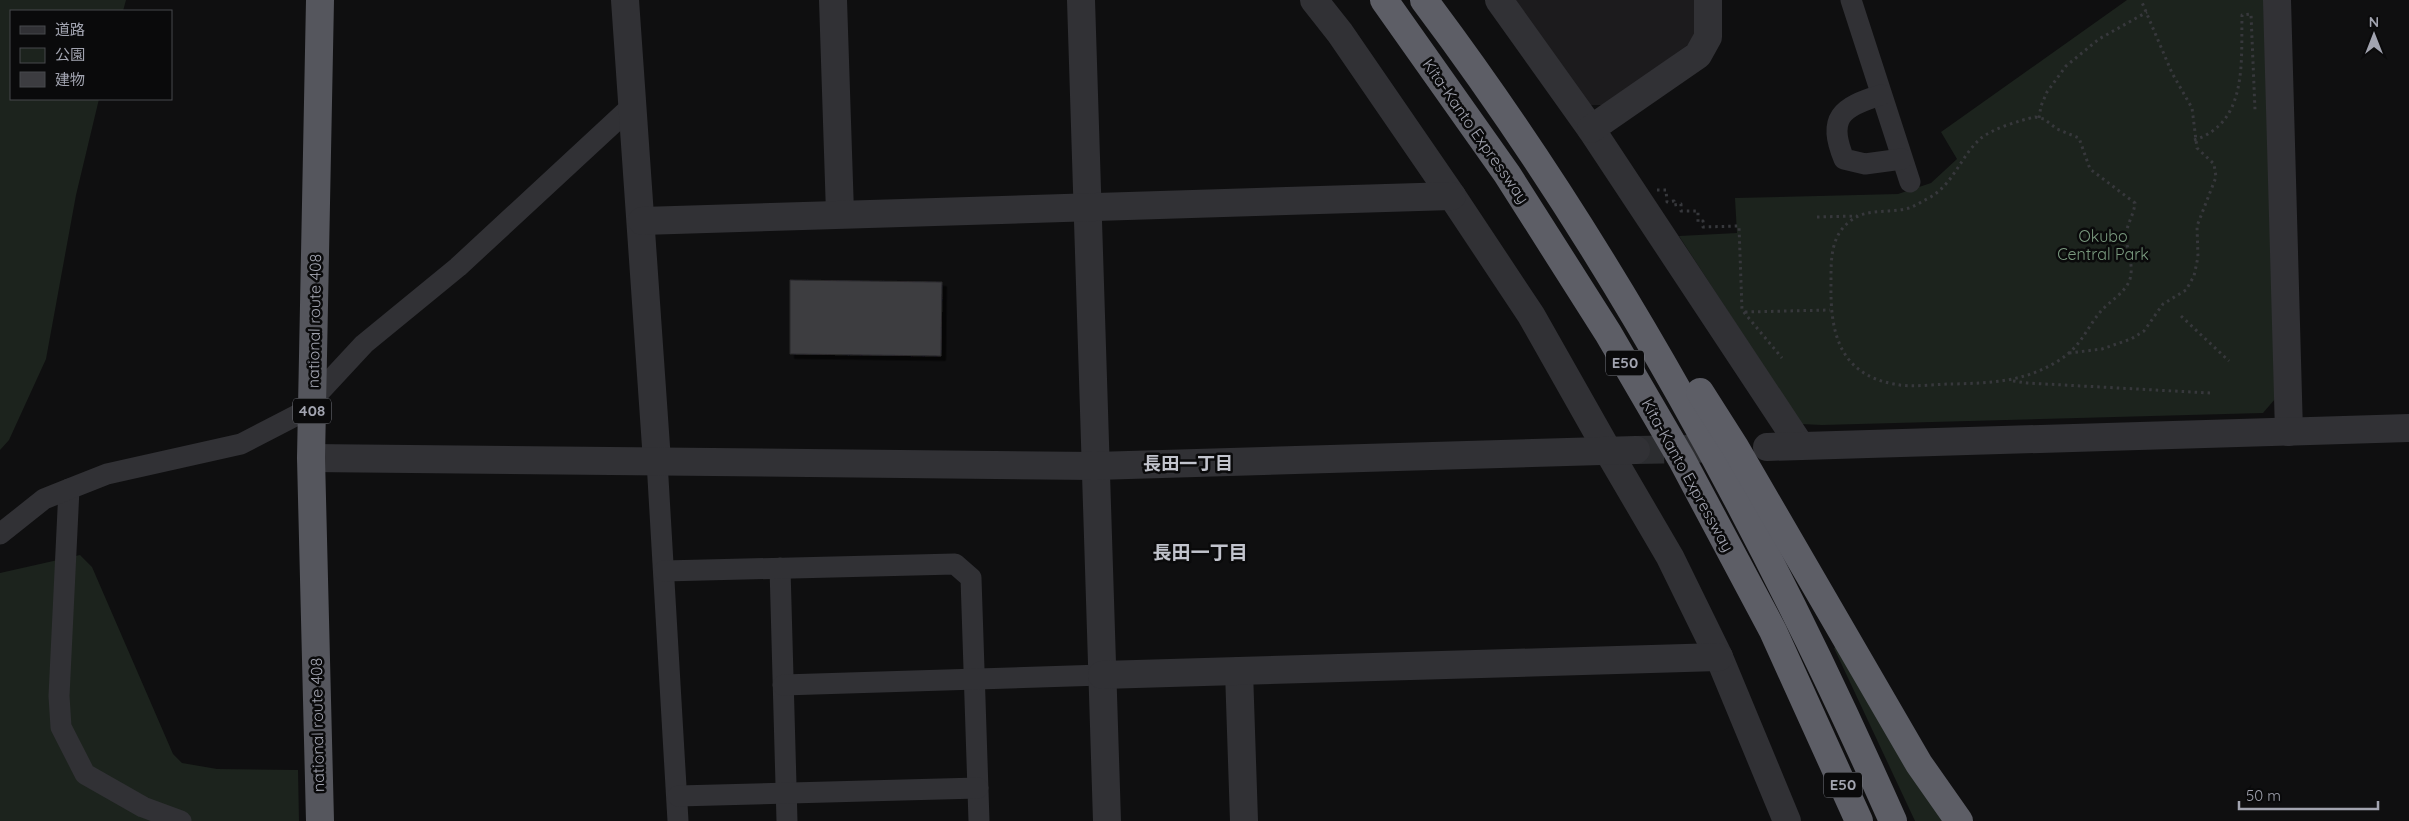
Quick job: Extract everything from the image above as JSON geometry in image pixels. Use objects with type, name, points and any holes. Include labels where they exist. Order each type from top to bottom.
[{"type":"highway","name":"national route 408","points":[[320,0],[311,458],[320,821]]},
{"type":"highway","name":"Kita-Kanto Expressway","points":[[1384,0],[1507,174],[1608,333],[1682,460],[1768,623],[1827,749],[1858,821]]},
{"type":"highway","name":"Kita-Kanto Expressway","points":[[1424,0],[1536,160],[1636,318],[1714,452],[1804,626],[1893,821]]},
{"type":"highway","points":[[1536,160],[1649,312],[1735,447],[1919,764],[1959,821]]},
{"type":"highway","points":[[1827,749],[1845,821]]},
{"type":"street","points":[[625,0],[642,221],[678,821]]},
{"type":"street","points":[[834,0],[840,213]]},
{"type":"street","points":[[1081,0],[1086,206],[1107,821]]},
{"type":"street","points":[[1314,0],[1340,33],[1531,315],[1670,557],[1719,657],[1787,821]]},
{"type":"street","points":[[1499,0],[1591,129],[1800,445]]},
{"type":"street","points":[[1591,129],[1698,55],[1708,37],[1708,0]]},
{"type":"street","points":[[1851,0],[1910,182]]},
{"type":"street","points":[[2277,0],[2289,432]]},
{"type":"street","points":[[1881,95],[1845,110],[1836,124],[1838,144],[1844,159],[1865,164],[1902,159]]},
{"type":"street","points":[[0,534],[44,499],[107,474],[241,444],[299,414],[364,344],[458,267],[633,105]]},
{"type":"street","points":[[642,221],[840,213],[1452,196]]},
{"type":"street","points":[[1767,447],[2409,428]]},
{"type":"street","points":[[311,458],[1095,466],[1636,450]]},
{"type":"street","points":[[69,489],[59,696],[61,727],[85,774],[143,807],[182,821]]},
{"type":"street","points":[[664,571],[955,564],[971,578],[979,821]]},
{"type":"street","points":[[780,568],[787,821]]},
{"type":"street","points":[[783,686],[1719,657]]},
{"type":"street","points":[[1239,671],[1244,821]]},
{"type":"street","points":[[678,796],[978,788]]},
{"type":"path","points":[[2069,353],[2102,349],[2131,339],[2144,331],[2163,304],[2186,290],[2194,276],[2198,258],[2197,226],[2216,177],[2214,164],[2197,148],[2194,140],[2192,108],[2172,73],[2141,0]]},
{"type":"path","points":[[2039,118],[2041,106],[2048,92],[2066,66],[2099,39],[2147,12]]},
{"type":"path","points":[[2194,140],[2208,136],[2222,124],[2234,106],[2238,89],[2242,15],[2251,14],[2255,112]]},
{"type":"path","points":[[1817,217],[1858,216],[1909,208],[1935,195],[1953,176],[1982,137],[2026,119],[2039,118],[2057,129],[2079,138],[2090,169],[2134,203],[2134,212],[2126,234],[2131,267],[2130,281],[2122,292],[2099,314],[2077,346],[2069,353],[2038,371],[1996,383],[1896,385],[1869,376],[1849,360],[1834,332],[1830,310],[1833,248],[1843,228],[1858,216]]},
{"type":"path","points":[[1631,190],[1638,185],[1654,184],[1654,190],[1666,190],[1667,202],[1674,201],[1674,205],[1681,204],[1682,211],[1698,211],[1698,222],[1703,221],[1703,227],[1739,226],[1744,312],[1782,358]]},
{"type":"path","points":[[1744,312],[1830,310]]},
{"type":"path","points":[[2181,316],[2229,361]]},
{"type":"path","points":[[2010,380],[2028,384],[2210,393]]},
{"type":"shaded area","points":[[1516,0],[1698,0],[1698,31],[1693,41],[1606,105],[1590,105]]},
{"type":"green space","points":[[0,0],[126,0],[123,10],[10,10],[10,100],[99,100],[76,195],[46,359],[9,440],[0,450]]},
{"type":"green space","name":"Okubo Central Park","points":[[2127,0],[2268,0],[2275,399],[2263,413],[1801,424],[1679,236],[1737,233],[1735,198],[1898,194],[1931,183],[1957,159],[1941,132]]},
{"type":"green space","points":[[80,555],[92,567],[173,754],[182,763],[217,769],[298,770],[299,821],[0,821],[0,573]]},
{"type":"green space","points":[[1840,644],[1945,821],[1915,821],[1834,648]]},
{"type":"building","points":[[790,280],[942,282],[941,356],[790,354]]},
{"type":"tunnel","points":[[1636,450],[1732,448]]},
{"type":"district","name":"長田一丁目","points":[[1188,464]]},
{"type":"district","name":"長田一丁目","points":[[1200,552]]}]
